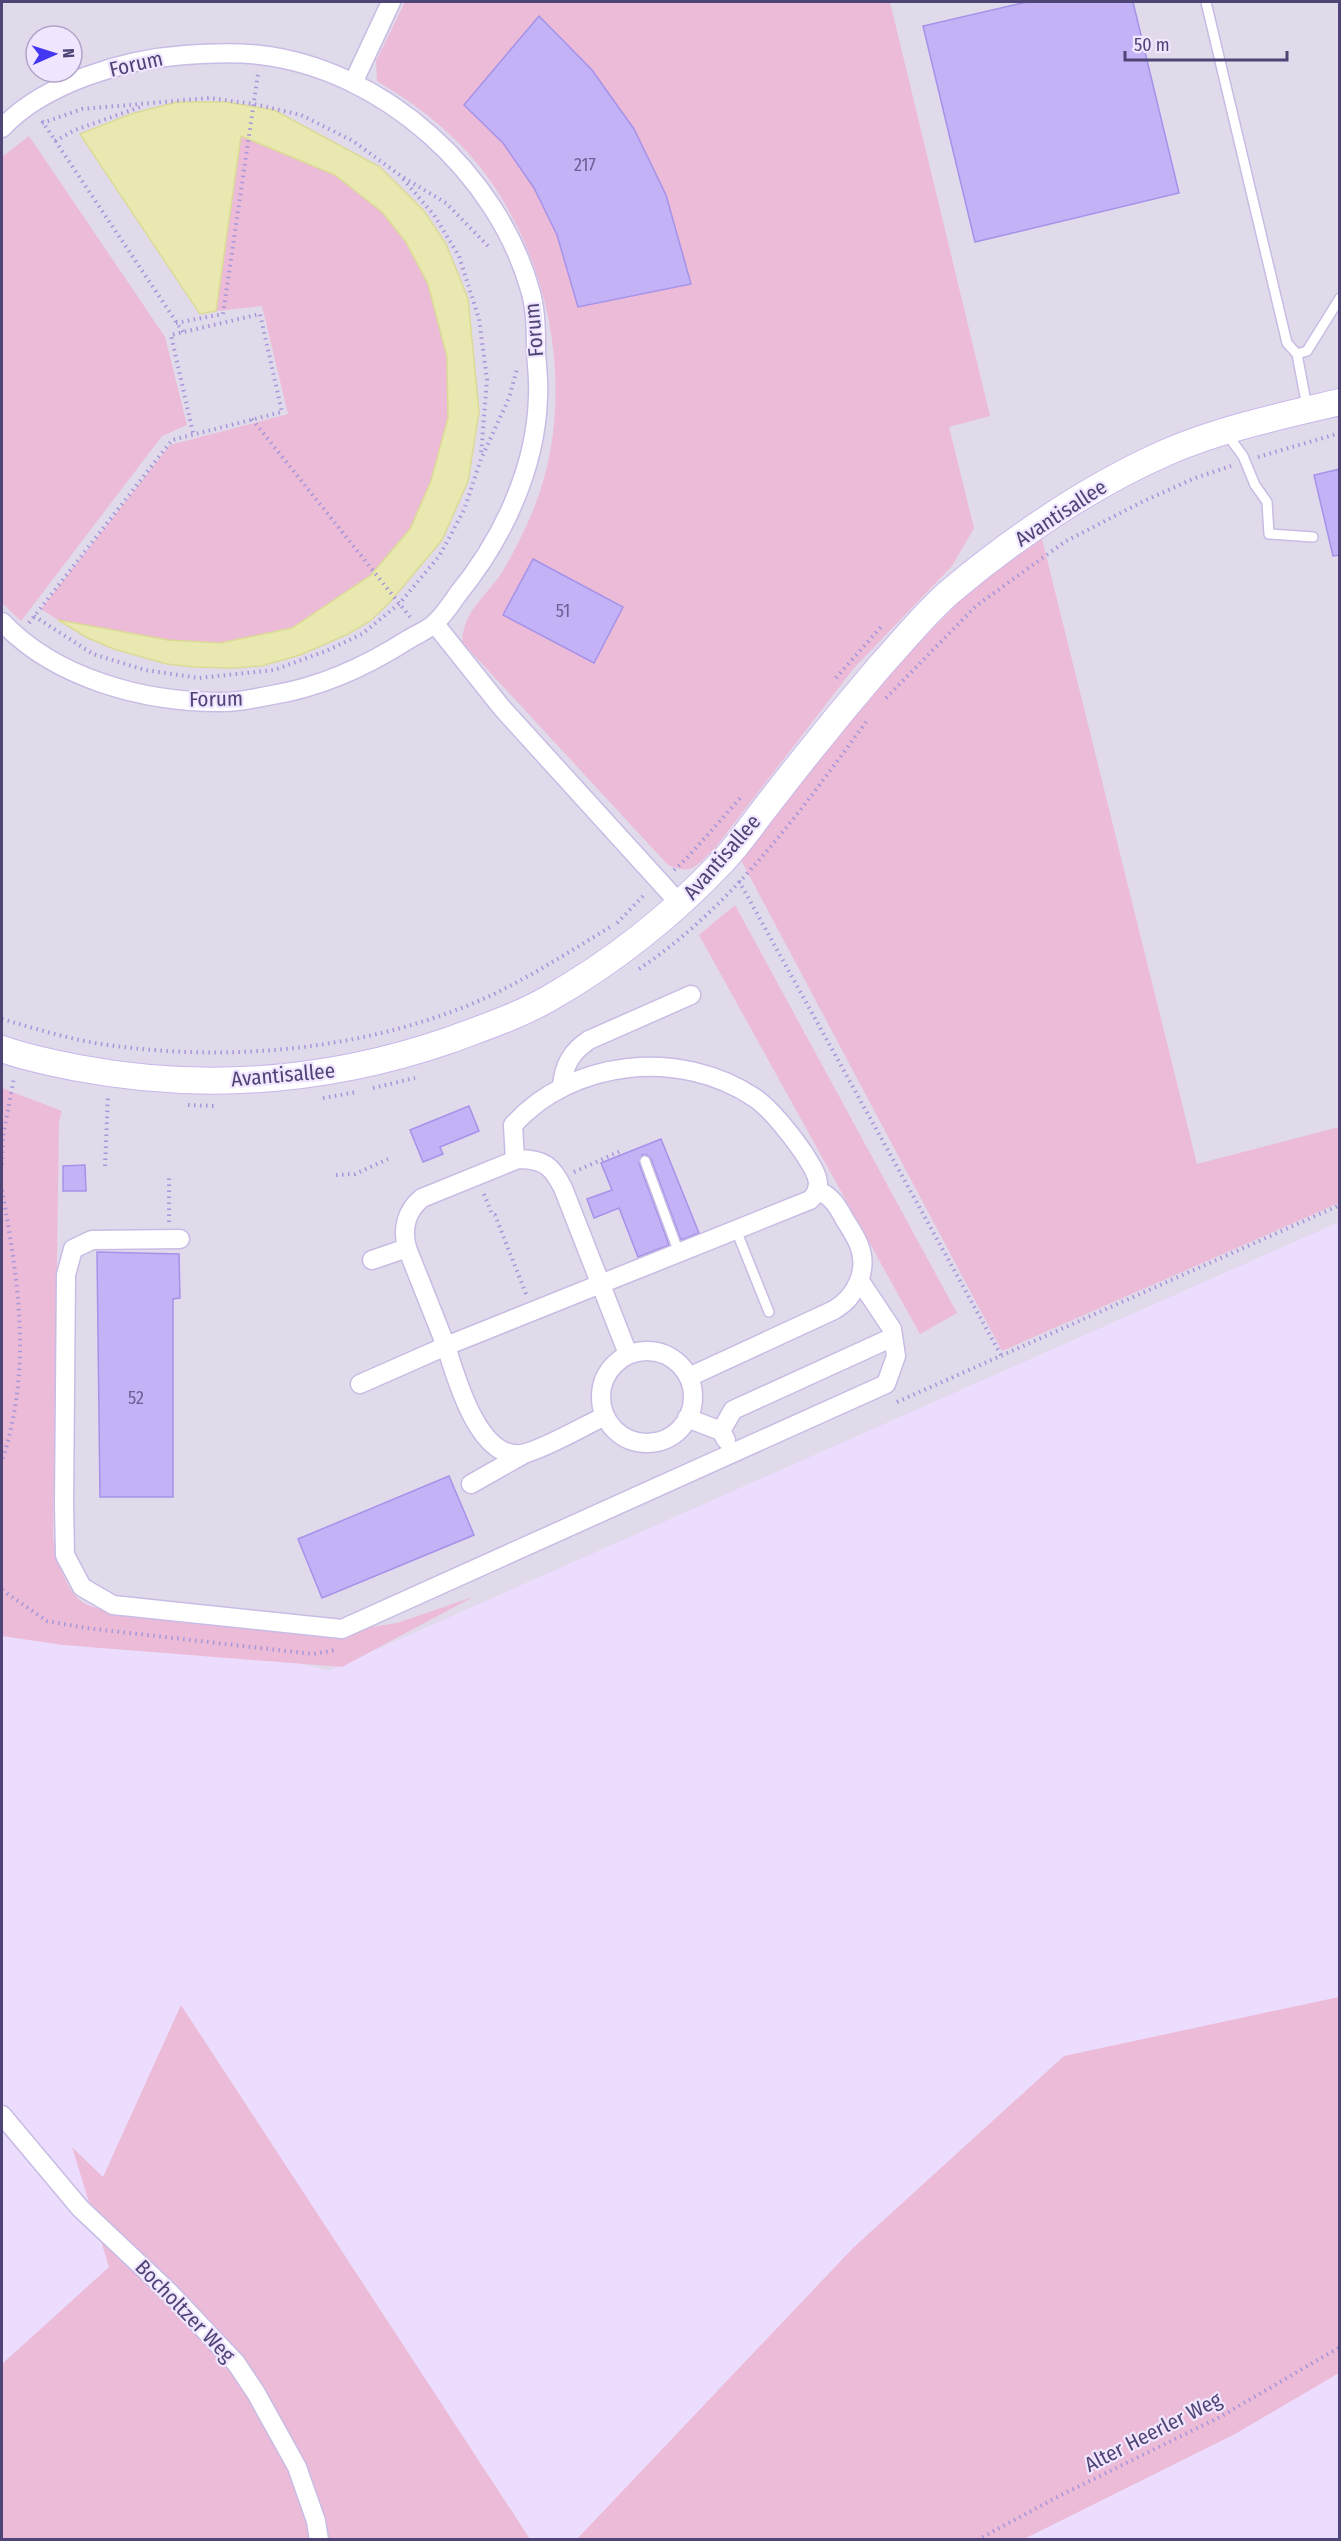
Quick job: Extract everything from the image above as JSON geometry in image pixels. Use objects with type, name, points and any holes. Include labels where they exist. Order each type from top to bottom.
[{"type":"street","points":[[353,83],[391,2]]},
{"type":"street","name":"Forum","points":[[2,128],[36,100],[102,71],[157,57],[217,53],[261,55],[306,64],[353,83],[398,110],[440,141],[484,193],[516,251],[531,293],[535,315],[538,399],[532,450],[511,511],[478,570],[435,624],[392,650],[339,677],[293,692],[224,703],[169,699],[113,687],[62,665],[17,639],[2,622]]},
{"type":"street","name":"Avantisallee","points":[[2,1049],[108,1090],[185,1082],[243,1080],[341,1070],[390,1058],[482,1029],[547,999],[599,965],[680,904],[725,859],[852,699],[903,640],[950,592],[1013,543],[1093,490],[1165,453],[1225,431],[1340,402]]},
{"type":"street","points":[[435,624],[502,708],[680,904]]},
{"type":"street","points":[[562,1086],[563,1073],[568,1059],[577,1048],[590,1040],[692,995]]},
{"type":"street","points":[[360,1384],[446,1346],[810,1200],[817,1190],[818,1177],[795,1139],[756,1099],[721,1081],[679,1068],[650,1067],[615,1070],[576,1079],[562,1086],[527,1109],[513,1125],[515,1160]]},
{"type":"street","points":[[526,1453],[507,1454],[492,1446],[478,1429],[407,1248],[404,1237],[405,1222],[414,1204],[457,1182],[515,1160],[533,1159],[544,1163],[558,1179],[628,1354]]},
{"type":"street","points":[[689,1377],[834,1310],[842,1305],[860,1281],[862,1256],[859,1245],[836,1205],[827,1194],[817,1190]]},
{"type":"street","points":[[180,1239],[92,1240],[72,1249],[66,1275],[63,1504],[65,1555],[82,1587],[113,1605],[342,1629],[480,1564],[886,1384],[896,1356],[892,1329],[860,1281]]},
{"type":"street","points":[[372,1260],[407,1248]]},
{"type":"street","points":[[722,1431],[733,1410],[893,1337]]},
{"type":"street","points":[[645,1350],[663,1353],[679,1363],[689,1377],[693,1395],[691,1413],[681,1428],[666,1439],[649,1443],[631,1440],[615,1431],[604,1416],[600,1398],[603,1380],[613,1365],[628,1354],[645,1350]]},
{"type":"street","points":[[471,1484],[526,1453],[604,1416]]},
{"type":"street","points":[[687,1418],[722,1431],[732,1453]]},
{"type":"street","points":[[491,1473],[495,1459],[492,1446]]},
{"type":"street","name":"Bocholtzer Weg","points":[[2,2115],[80,2208],[169,2292],[236,2363],[256,2393],[297,2467],[316,2521],[319,2540]]},
{"type":"lane","points":[[1206,2],[1287,344],[1297,354],[1308,410]]},
{"type":"lane","points":[[1297,354],[1307,351],[1340,298]]},
{"type":"lane","points":[[1225,431],[1246,461],[1255,484],[1267,502],[1269,534],[1313,537]]},
{"type":"lane","points":[[645,1161],[679,1253]]},
{"type":"lane","points":[[735,1230],[769,1312]]},
{"type":"path","points":[[176,323],[224,314],[261,55]]},
{"type":"path","points":[[42,123],[82,109],[209,98],[254,104],[301,115],[353,141],[401,176],[446,203],[496,254]]},
{"type":"path","points":[[36,100],[42,123],[183,332]]},
{"type":"path","points":[[54,141],[75,130],[144,105]]},
{"type":"path","points":[[401,176],[434,215],[459,256],[479,319],[487,379],[481,459]]},
{"type":"path","points":[[17,639],[172,440],[282,412],[260,314],[171,335],[193,433]]},
{"type":"path","points":[[34,616],[93,654],[145,670],[199,678],[274,670],[326,651],[369,630],[399,604],[440,555],[464,510],[481,459],[509,398],[518,364]]},
{"type":"path","points":[[252,419],[399,604]]},
{"type":"path","points":[[884,701],[976,606],[1066,541],[1195,478],[1340,433]]},
{"type":"path","points":[[836,679],[863,645],[886,622]]},
{"type":"path","points":[[634,973],[670,949],[740,882],[805,806],[869,719]]},
{"type":"path","points":[[2,1020],[106,1045],[180,1053],[310,1046],[419,1023],[489,996],[542,970],[616,924],[687,858],[746,792]]},
{"type":"path","points":[[725,859],[740,882],[1001,1355]]},
{"type":"path","points":[[314,1099],[392,1085],[426,1074]]},
{"type":"path","points":[[8,1076],[24,1080]]},
{"type":"path","points":[[2,1165],[3,1136],[15,1078]]},
{"type":"path","points":[[105,1166],[108,1090]]},
{"type":"path","points":[[185,1105],[218,1106]]},
{"type":"path","points":[[558,1179],[623,1150]]},
{"type":"path","points":[[336,1175],[355,1174],[388,1159]]},
{"type":"path","points":[[157,1223],[169,1222],[169,1175]]},
{"type":"path","points":[[457,1182],[462,1193],[480,1186],[492,1214],[495,1215],[533,1311]]},
{"type":"path","points":[[2,1190],[19,1294],[22,1351],[16,1406],[2,1461]]},
{"type":"path","name":"Alter Heerler Weg","points":[[977,2540],[1060,2495],[1220,2417],[1340,2347]]},
{"type":"shaded area","points":[[2,2],[1339,2],[1339,1222],[328,1671],[2,1580]]},
{"type":"shaded area","points":[[405,2],[890,2],[990,416],[949,427],[974,528],[952,566],[854,668],[715,848],[699,864],[689,869],[668,865],[462,642],[467,620],[504,569],[534,508],[548,464],[555,417],[555,370],[549,322],[537,276],[520,232],[497,191],[469,154],[448,133],[414,105],[377,81],[376,61]]},
{"type":"shaded area","points":[[177,102],[226,102],[274,110],[380,167],[424,211],[446,244],[468,299],[479,412],[468,481],[442,540],[390,602],[370,621],[348,634],[300,655],[261,666],[233,668],[167,664],[114,649],[88,638],[58,620],[168,640],[220,643],[292,628],[371,575],[410,529],[431,481],[448,418],[447,357],[428,284],[406,242],[382,212],[335,175],[241,136],[216,311],[200,314],[80,134],[131,114]]},
{"type":"shaded area","points":[[240,135],[335,175],[382,212],[405,242],[428,284],[447,357],[448,418],[431,481],[410,529],[371,575],[292,628],[220,643],[168,640],[58,620],[41,609],[170,445],[288,414],[262,306],[216,311]]},
{"type":"shaded area","points":[[29,136],[165,337],[187,425],[162,436],[21,621],[2,603],[2,157]]},
{"type":"shaded area","points":[[1042,539],[1197,1164],[1339,1127],[1339,1203],[1002,1351],[741,860],[877,687],[971,589]]},
{"type":"shaded area","points":[[735,905],[957,1313],[920,1334],[699,935]]},
{"type":"shaded area","points":[[2,1088],[62,1111],[59,1121],[53,1536],[62,1571],[75,1595],[88,1605],[113,1612],[321,1635],[397,1623],[473,1597],[342,1667],[63,1645],[2,1636]]},
{"type":"shaded area","points":[[1339,1997],[1339,2373],[1235,2434],[1024,2539],[577,2539],[853,2248],[1064,2056]]},
{"type":"shaded area","points":[[181,2005],[530,2539],[2,2540],[2,2364],[109,2267],[72,2147],[103,2177]]},
{"type":"building","points":[[1027,2],[1133,2],[1179,193],[975,242],[923,26]]},
{"type":"building","points":[[539,16],[592,70],[634,129],[666,195],[691,284],[578,307],[557,235],[534,188],[503,143],[464,105]]},
{"type":"building","points":[[1340,469],[1340,555],[1333,556],[1314,475]]},
{"type":"building","points":[[533,559],[623,607],[594,663],[503,615]]},
{"type":"building","points":[[469,1106],[479,1131],[440,1147],[443,1154],[423,1162],[410,1130]]},
{"type":"building","points":[[661,1139],[699,1233],[681,1240],[651,1159],[647,1155],[642,1155],[639,1163],[669,1245],[638,1257],[619,1208],[594,1218],[587,1199],[612,1190],[601,1163]]},
{"type":"building","points":[[85,1165],[86,1191],[63,1191],[63,1166]]},
{"type":"building","points":[[97,1252],[179,1254],[180,1298],[173,1299],[173,1497],[100,1497]]},
{"type":"building","points":[[449,1476],[474,1535],[322,1598],[298,1539]]}]
